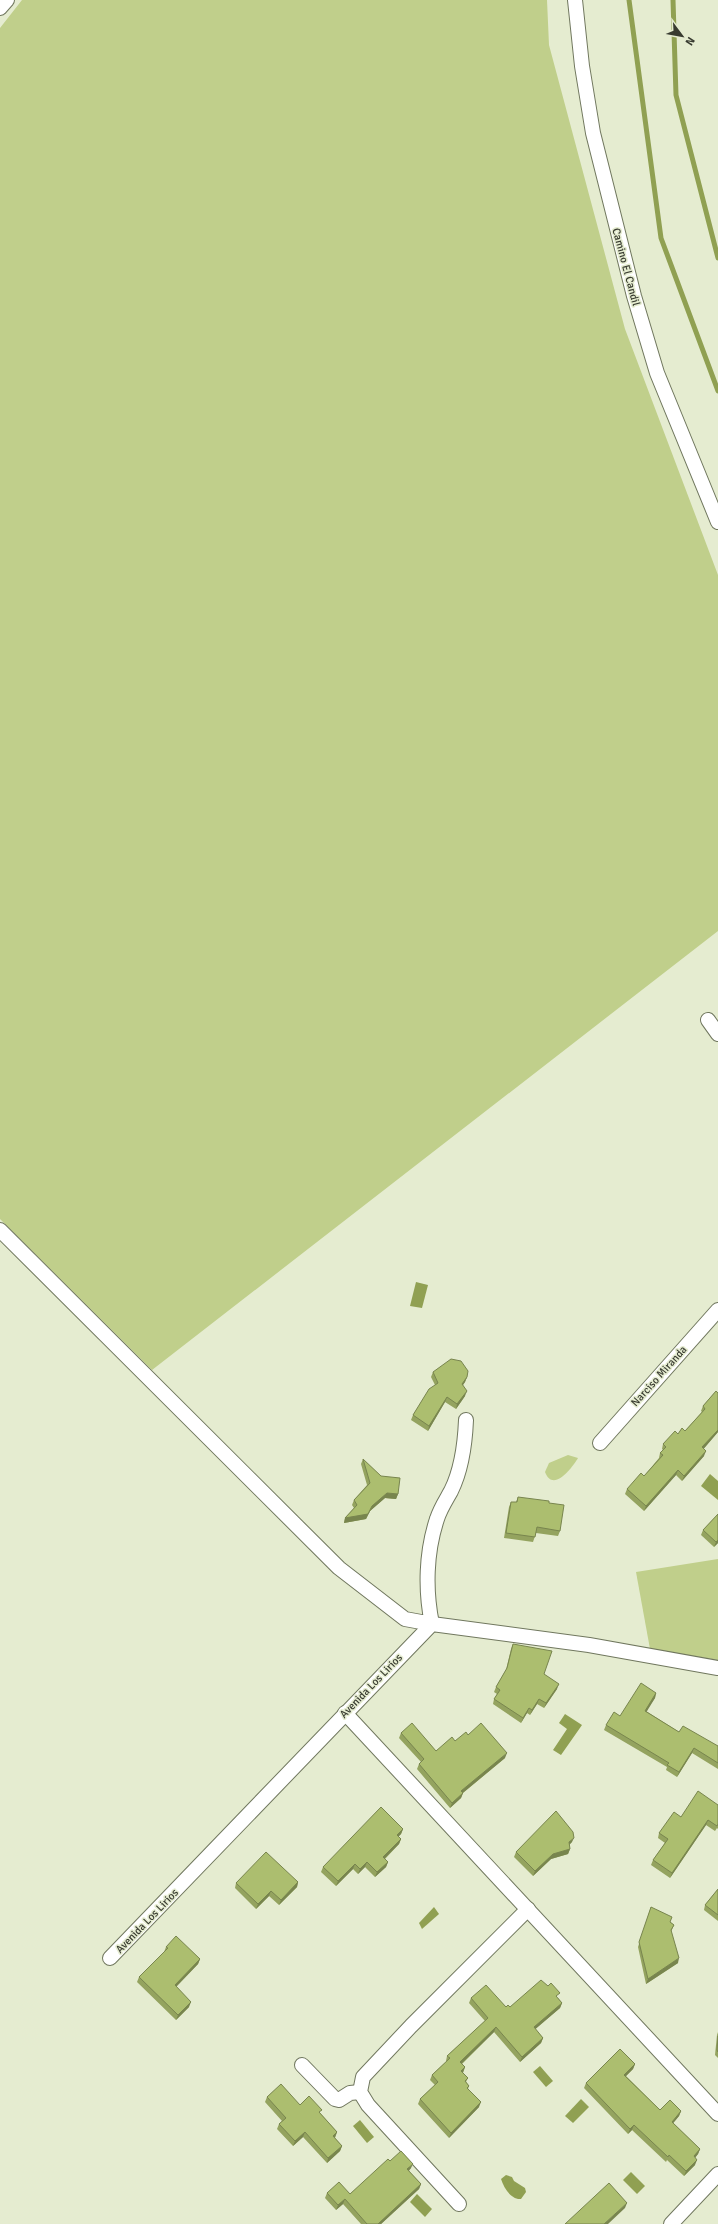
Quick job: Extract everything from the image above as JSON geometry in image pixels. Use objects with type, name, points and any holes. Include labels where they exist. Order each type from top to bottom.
[{"type":"street","points":[[0,8],[7,0]]},
{"type":"street","name":"Camino El Candil","points":[[575,0],[582,66],[593,133],[634,296],[657,373],[718,522]]},
{"type":"street","points":[[708,1020],[718,1034]]},
{"type":"street","points":[[0,1230],[339,1568],[405,1619],[589,1645],[718,1668]]},
{"type":"street","name":"Narciso Miranda","points":[[600,1443],[718,1310]]},
{"type":"street","points":[[432,1624],[428,1595],[428,1569],[432,1541],[437,1519],[451,1490],[465,1446],[466,1420]]},
{"type":"street","name":"Avenida Los Lirios","points":[[110,1958],[432,1624]]},
{"type":"street","points":[[345,1713],[718,2114]]},
{"type":"street","points":[[459,2204],[368,2105],[360,2092],[363,2077],[411,2026],[528,1909]]},
{"type":"street","points":[[302,2065],[335,2099],[339,2100],[350,2093],[360,2092]]},
{"type":"street","points":[[671,2224],[718,2174]]},
{"type":"shaded area","points":[[22,0],[547,0],[549,45],[625,329],[718,575],[718,931],[152,1370],[0,1219],[0,28]]},
{"type":"shaded area","points":[[416,1282],[428,1285],[422,1308],[410,1306]]},
{"type":"shaded area","points":[[568,1455],[578,1458],[562,1477],[553,1480],[548,1478],[545,1472],[549,1463]]},
{"type":"shaded area","points":[[710,1474],[718,1481],[718,1500],[701,1486]]},
{"type":"shaded area","points":[[718,1559],[718,1660],[650,1649],[636,1572]]},
{"type":"shaded area","points":[[565,1714],[582,1725],[561,1755],[553,1750],[567,1729],[559,1723]]},
{"type":"shaded area","points":[[434,1907],[439,1914],[422,1929],[419,1923]]},
{"type":"shaded area","points":[[540,2066],[553,2081],[546,2087],[533,2072]]},
{"type":"shaded area","points":[[581,2099],[589,2107],[573,2123],[565,2116]]},
{"type":"shaded area","points":[[360,2120],[374,2137],[367,2143],[353,2126]]},
{"type":"shaded area","points":[[631,2172],[645,2186],[637,2194],[623,2180]]},
{"type":"shaded area","points":[[506,2175],[512,2177],[514,2181],[525,2188],[526,2192],[521,2199],[514,2198],[506,2190],[501,2179]]},
{"type":"shaded area","points":[[417,2194],[432,2209],[425,2217],[410,2202]]},
{"type":"building","points":[[451,1359],[461,1361],[468,1371],[467,1377],[462,1384],[467,1391],[457,1404],[447,1397],[429,1426],[413,1415],[429,1389],[438,1383],[433,1372]]},
{"type":"building","points":[[716,1391],[718,1393],[718,1430],[702,1447],[706,1451],[684,1476],[678,1470],[646,1506],[627,1489],[641,1473],[644,1476],[663,1455],[660,1453],[666,1447],[663,1444],[675,1431],[678,1434],[682,1428],[685,1431],[705,1409],[703,1406]]},
{"type":"building","points":[[363,1459],[381,1476],[400,1478],[398,1494],[387,1493],[372,1506],[368,1514],[345,1518],[357,1505],[354,1500],[370,1483]]},
{"type":"building","points":[[518,1497],[549,1501],[549,1503],[564,1505],[560,1531],[537,1527],[535,1537],[506,1533],[511,1502],[517,1502]]},
{"type":"building","points":[[718,1514],[718,1540],[716,1542],[703,1530]]},
{"type":"building","points":[[513,1644],[552,1651],[544,1674],[559,1684],[546,1703],[539,1699],[532,1710],[529,1708],[523,1718],[494,1699],[500,1690],[496,1687],[507,1668]]},
{"type":"building","points":[[641,1683],[656,1693],[645,1711],[679,1732],[683,1726],[718,1746],[718,1763],[694,1748],[679,1772],[667,1765],[669,1763],[606,1725],[614,1712],[620,1716]]},
{"type":"building","points":[[412,1723],[436,1751],[452,1737],[455,1741],[466,1732],[468,1735],[481,1723],[507,1753],[461,1791],[463,1793],[452,1803],[419,1764],[424,1759],[401,1733]]},
{"type":"building","points":[[698,1791],[718,1805],[718,1824],[717,1826],[708,1820],[672,1873],[653,1860],[668,1839],[659,1833],[674,1812],[681,1817]]},
{"type":"building","points":[[381,1807],[403,1829],[397,1835],[401,1839],[383,1857],[388,1862],[377,1872],[367,1862],[360,1869],[355,1864],[338,1881],[323,1867]]},
{"type":"building","points":[[556,1811],[573,1832],[574,1838],[569,1842],[570,1849],[553,1854],[535,1871],[516,1852]]},
{"type":"building","points":[[266,1852],[298,1882],[281,1900],[271,1891],[258,1904],[236,1883]]},
{"type":"building","points":[[718,1889],[718,1915],[705,1905]]},
{"type":"building","points":[[651,1907],[672,1917],[670,1922],[674,1925],[671,1930],[679,1958],[648,1979],[639,1942]]},
{"type":"building","points":[[176,1936],[200,1959],[175,1985],[191,2002],[178,2015],[139,1977],[168,1948],[166,1947]]},
{"type":"building","points":[[541,1980],[548,1986],[551,1983],[560,1993],[556,1996],[562,2003],[534,2027],[543,2038],[522,2057],[496,2027],[460,2062],[465,2067],[461,2071],[468,2078],[465,2081],[469,2086],[467,2088],[481,2102],[451,2133],[420,2099],[438,2082],[432,2075],[450,2058],[447,2056],[488,2018],[471,1998],[486,1985],[506,2007],[508,2005],[510,2007]]},
{"type":"building","points":[[620,2049],[635,2064],[624,2075],[660,2110],[670,2100],[681,2111],[672,2122],[700,2149],[694,2156],[697,2160],[686,2171],[669,2155],[668,2157],[634,2125],[630,2129],[586,2083]]},
{"type":"building","points":[[281,2084],[300,2105],[309,2096],[322,2110],[319,2112],[337,2132],[333,2136],[342,2146],[328,2158],[305,2132],[295,2141],[279,2124],[286,2118],[267,2097]]},
{"type":"building","points":[[401,2151],[413,2164],[407,2169],[421,2184],[378,2224],[367,2224],[345,2199],[338,2205],[327,2193],[339,2182],[350,2194],[388,2159],[390,2161]]},
{"type":"building","points":[[609,2183],[627,2203],[604,2224],[565,2224]]},
{"type":"waterway","points":[[629,0],[661,238],[718,391]]},
{"type":"waterway","points":[[673,0],[676,95],[718,258]]}]
